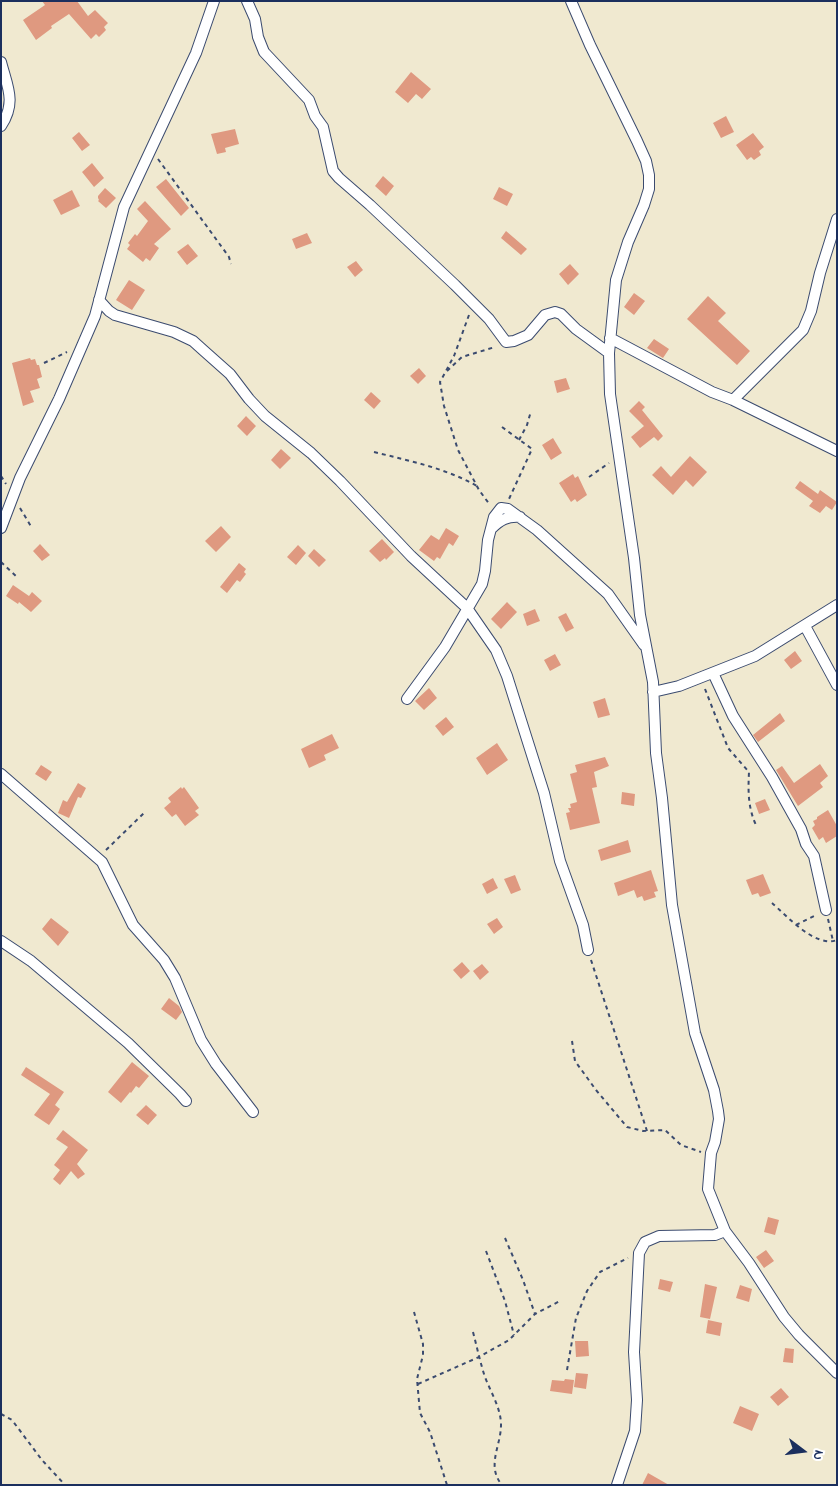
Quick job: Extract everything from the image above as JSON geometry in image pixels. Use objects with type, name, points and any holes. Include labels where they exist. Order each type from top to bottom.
[{"type":"street","points":[[1,528],[28,461],[59,399],[83,344],[99,300],[124,207],[145,166],[151,149],[196,53],[214,1]]},
{"type":"street","points":[[247,1],[255,19],[258,36],[264,52],[309,100],[315,116],[323,128],[333,171],[473,303],[489,319],[506,342],[528,335],[544,315],[554,312],[561,314],[576,329],[609,353]]},
{"type":"street","points":[[571,1],[590,45],[646,160],[649,175],[649,189],[628,242],[616,280],[609,353],[610,394],[633,551],[644,646],[651,670],[656,753],[672,904],[695,1033],[714,1090],[719,1118],[711,1153],[708,1189],[725,1231],[749,1263],[784,1317],[799,1336],[837,1373]]},
{"type":"street","points":[[1,62],[10,96],[8,113],[1,126]]},
{"type":"street","points":[[733,400],[803,330],[811,311],[820,273],[836,225]]},
{"type":"street","points":[[99,300],[108,311],[115,315],[174,332],[192,341],[203,350],[230,374],[265,416],[311,453],[389,534],[467,608],[496,650],[506,676],[544,793],[560,861],[583,925],[588,950]]},
{"type":"street","points":[[610,338],[712,392],[733,400],[837,451]]},
{"type":"street","points":[[407,699],[445,647],[482,584],[486,571],[488,540],[491,529],[501,510],[520,517],[608,594],[644,646]]},
{"type":"street","points":[[491,529],[497,523],[510,516],[520,517]]},
{"type":"street","points":[[653,692],[680,686],[755,656],[837,605]]},
{"type":"street","points":[[805,626],[837,685]]},
{"type":"street","points":[[713,673],[733,716],[772,776],[801,829],[806,844],[814,856],[826,910]]},
{"type":"street","points":[[1,774],[102,862],[133,925],[159,954],[175,978],[201,1040],[216,1064],[253,1112]]},
{"type":"street","points":[[1,941],[31,961],[128,1043],[186,1101]]},
{"type":"street","points":[[617,1485],[635,1431],[637,1400],[634,1352],[639,1253],[645,1242],[659,1236],[715,1235],[725,1231]]},
{"type":"path","points":[[151,149],[229,257],[231,264]]},
{"type":"path","points":[[473,303],[454,356],[440,382],[444,406],[458,450],[477,486]]},
{"type":"path","points":[[445,372],[462,358],[489,350],[506,342]]},
{"type":"path","points":[[44,363],[83,344]]},
{"type":"path","points":[[519,440],[531,411]]},
{"type":"path","points":[[374,452],[429,465],[458,475],[477,486],[501,510],[532,449],[502,427]]},
{"type":"path","points":[[589,477],[619,456]]},
{"type":"path","points":[[14,496],[32,528]]},
{"type":"path","points":[[1,562],[16,576]]},
{"type":"path","points":[[701,677],[728,748],[749,772],[748,793],[751,814],[756,825]]},
{"type":"path","points":[[97,858],[144,813]]},
{"type":"path","points":[[772,903],[809,935],[833,942],[837,940]]},
{"type":"path","points":[[796,925],[826,910],[833,942]]},
{"type":"path","points":[[588,950],[647,1131]]},
{"type":"path","points":[[572,1041],[575,1061],[627,1127],[647,1131],[665,1130],[681,1145],[697,1152],[711,1153]]},
{"type":"path","points":[[505,1238],[524,1280],[535,1314]]},
{"type":"path","points":[[486,1251],[505,1301],[514,1335]]},
{"type":"path","points":[[568,1370],[576,1318],[587,1291],[600,1272],[639,1253]]},
{"type":"path","points":[[418,1384],[479,1357],[509,1340],[535,1314],[560,1301]]},
{"type":"path","points":[[414,1312],[423,1344],[424,1355],[417,1379],[420,1413],[430,1432],[447,1485]]},
{"type":"path","points":[[472,1332],[485,1377],[500,1413],[501,1427],[494,1459],[495,1474],[502,1485]]},
{"type":"path","points":[[1,1414],[12,1420],[42,1460],[65,1485]]},
{"type":"building","points":[[42,1],[77,1],[88,16],[95,10],[108,23],[104,27],[106,30],[99,37],[96,34],[91,39],[69,14],[51,26],[52,28],[36,40],[23,20],[45,5]]},
{"type":"building","points":[[411,72],[431,89],[422,99],[416,94],[408,103],[395,92]]},
{"type":"building","points":[[726,116],[734,132],[721,138],[713,123]]},
{"type":"building","points":[[235,129],[239,144],[225,148],[226,152],[217,154],[211,134]]},
{"type":"building","points":[[79,132],[90,145],[82,151],[72,138]]},
{"type":"building","points":[[753,133],[764,147],[759,151],[761,155],[754,160],[751,157],[747,160],[736,145]]},
{"type":"building","points":[[92,163],[104,178],[94,187],[82,172]]},
{"type":"building","points":[[383,176],[394,186],[386,196],[375,186]]},
{"type":"building","points":[[166,179],[189,208],[181,216],[156,187]]},
{"type":"building","points":[[499,187],[513,194],[507,206],[493,199]]},
{"type":"building","points":[[105,188],[116,198],[106,208],[98,201],[98,196]]},
{"type":"building","points":[[72,190],[80,206],[61,215],[53,200]]},
{"type":"building","points":[[145,201],[171,229],[154,244],[159,248],[150,261],[146,258],[143,262],[127,249],[130,245],[128,243],[135,234],[137,236],[148,221],[137,209]]},
{"type":"building","points":[[506,231],[527,249],[521,255],[501,238]]},
{"type":"building","points":[[307,233],[312,243],[296,249],[292,239]]},
{"type":"building","points":[[188,244],[198,256],[187,265],[177,252]]},
{"type":"building","points":[[356,261],[363,270],[355,277],[347,267]]},
{"type":"building","points":[[570,264],[579,274],[568,285],[559,274]]},
{"type":"building","points":[[129,280],[145,290],[132,310],[116,300]]},
{"type":"building","points":[[634,293],[645,301],[634,315],[624,307]]},
{"type":"building","points":[[708,296],[726,313],[718,321],[750,351],[737,365],[687,319]]},
{"type":"building","points":[[654,339],[669,349],[663,358],[647,348]]},
{"type":"building","points":[[30,358],[31,360],[35,359],[37,365],[39,365],[42,377],[37,379],[40,388],[30,391],[34,402],[23,406],[12,363]]},
{"type":"building","points":[[419,368],[426,376],[418,384],[410,376]]},
{"type":"building","points":[[566,378],[570,389],[557,393],[554,381]]},
{"type":"building","points":[[371,392],[381,401],[374,409],[364,400]]},
{"type":"building","points":[[639,401],[645,407],[642,410],[663,436],[658,441],[654,437],[640,448],[631,437],[644,426],[629,411]]},
{"type":"building","points":[[246,416],[256,426],[247,436],[237,426]]},
{"type":"building","points":[[553,438],[562,453],[551,460],[542,445]]},
{"type":"building","points":[[281,449],[291,458],[280,469],[271,460]]},
{"type":"building","points":[[690,456],[707,472],[693,487],[686,480],[673,495],[652,475],[661,466],[671,477]]},
{"type":"building","points":[[573,474],[575,478],[578,476],[587,495],[577,502],[575,499],[571,502],[559,483]]},
{"type":"building","points":[[800,481],[818,494],[820,490],[837,502],[832,510],[826,506],[820,513],[809,506],[813,501],[795,488]]},
{"type":"building","points":[[221,526],[231,537],[216,552],[205,541]]},
{"type":"building","points":[[446,528],[459,536],[453,546],[449,543],[440,559],[437,557],[434,561],[419,550],[431,535],[439,540]]},
{"type":"building","points":[[382,539],[394,552],[386,560],[385,558],[380,562],[369,551]]},
{"type":"building","points":[[40,544],[50,555],[42,561],[33,551]]},
{"type":"building","points":[[298,545],[306,553],[296,565],[287,557]]},
{"type":"building","points":[[314,549],[326,560],[319,567],[308,556]]},
{"type":"building","points":[[239,563],[246,569],[244,572],[246,574],[240,582],[237,580],[227,593],[220,587]]},
{"type":"building","points":[[13,585],[29,596],[32,592],[42,601],[31,612],[19,602],[18,604],[6,596]]},
{"type":"building","points":[[507,602],[517,612],[501,629],[491,619]]},
{"type":"building","points":[[535,609],[540,621],[527,626],[523,614]]},
{"type":"building","points":[[566,613],[574,628],[566,632],[558,617]]},
{"type":"building","points":[[795,651],[802,661],[791,669],[784,660]]},
{"type":"building","points":[[555,654],[561,665],[550,671],[544,660]]},
{"type":"building","points":[[429,688],[437,698],[424,710],[415,701]]},
{"type":"building","points":[[605,698],[610,715],[598,718],[593,702]]},
{"type":"building","points":[[780,713],[785,721],[758,742],[753,735]]},
{"type":"building","points":[[446,717],[454,727],[443,736],[435,726]]},
{"type":"building","points":[[332,734],[339,748],[324,755],[326,760],[309,768],[301,749]]},
{"type":"building","points":[[497,743],[508,760],[487,775],[476,758]]},
{"type":"building","points":[[605,757],[609,766],[594,772],[597,787],[592,788],[600,823],[570,830],[566,813],[570,812],[568,808],[571,808],[570,804],[577,802],[570,774],[577,772],[575,765]]},
{"type":"building","points":[[820,764],[828,776],[820,783],[823,787],[798,806],[776,770],[782,766],[794,783]]},
{"type":"building","points":[[41,765],[52,772],[46,781],[35,774]]},
{"type":"building","points":[[78,783],[86,788],[81,798],[78,797],[69,818],[58,813],[63,800],[67,802]]},
{"type":"building","points":[[181,787],[182,789],[184,787],[199,808],[195,811],[199,815],[185,826],[176,814],[172,817],[164,808],[171,802],[168,798]]},
{"type":"building","points":[[622,792],[635,794],[634,806],[621,804]]},
{"type":"building","points":[[765,799],[770,810],[759,814],[755,803]]},
{"type":"building","points":[[828,810],[837,826],[837,836],[826,843],[823,837],[819,840],[812,828],[815,825],[813,821]]},
{"type":"building","points":[[628,840],[631,852],[601,861],[598,850]]},
{"type":"building","points":[[651,870],[658,891],[654,892],[656,897],[644,901],[642,896],[637,898],[634,890],[618,896],[614,883]]},
{"type":"building","points":[[763,874],[771,893],[760,897],[758,893],[752,895],[746,880]]},
{"type":"building","points":[[515,875],[521,890],[511,894],[504,879]]},
{"type":"building","points":[[493,878],[498,888],[487,894],[482,884]]},
{"type":"building","points":[[51,918],[69,932],[58,946],[42,929]]},
{"type":"building","points":[[497,918],[503,927],[494,934],[487,924]]},
{"type":"building","points":[[462,962],[470,971],[461,979],[453,970]]},
{"type":"building","points":[[482,964],[489,972],[480,980],[473,971]]},
{"type":"building","points":[[169,998],[179,1006],[182,1012],[176,1020],[161,1009]]},
{"type":"building","points":[[132,1062],[149,1076],[139,1088],[136,1086],[121,1103],[108,1092]]},
{"type":"building","points":[[26,1067],[64,1092],[55,1105],[60,1109],[49,1125],[34,1115],[50,1094],[21,1075]]},
{"type":"building","points":[[146,1105],[157,1115],[148,1125],[136,1115]]},
{"type":"building","points":[[63,1130],[88,1150],[77,1164],[85,1174],[78,1179],[71,1171],[60,1185],[53,1179],[60,1170],[54,1165],[68,1147],[56,1139]]},
{"type":"building","points":[[768,1217],[779,1220],[775,1235],[764,1232]]},
{"type":"building","points":[[766,1250],[774,1261],[764,1268],[756,1257]]},
{"type":"building","points":[[660,1279],[673,1282],[670,1292],[658,1289]]},
{"type":"building","points":[[705,1284],[717,1287],[710,1319],[700,1317]]},
{"type":"building","points":[[740,1285],[752,1289],[749,1302],[736,1298]]},
{"type":"building","points":[[708,1320],[722,1323],[720,1336],[706,1333]]},
{"type":"building","points":[[575,1341],[588,1341],[589,1356],[576,1357]]},
{"type":"building","points":[[785,1348],[794,1349],[793,1363],[783,1362]]},
{"type":"building","points":[[576,1373],[588,1374],[586,1389],[574,1387]]},
{"type":"building","points":[[565,1379],[574,1380],[572,1394],[550,1391],[552,1380],[564,1381]]},
{"type":"building","points":[[781,1388],[789,1397],[778,1406],[770,1397]]},
{"type":"building","points":[[740,1406],[759,1414],[752,1431],[733,1423]]},
{"type":"building","points":[[648,1473],[669,1485],[642,1485]]}]
